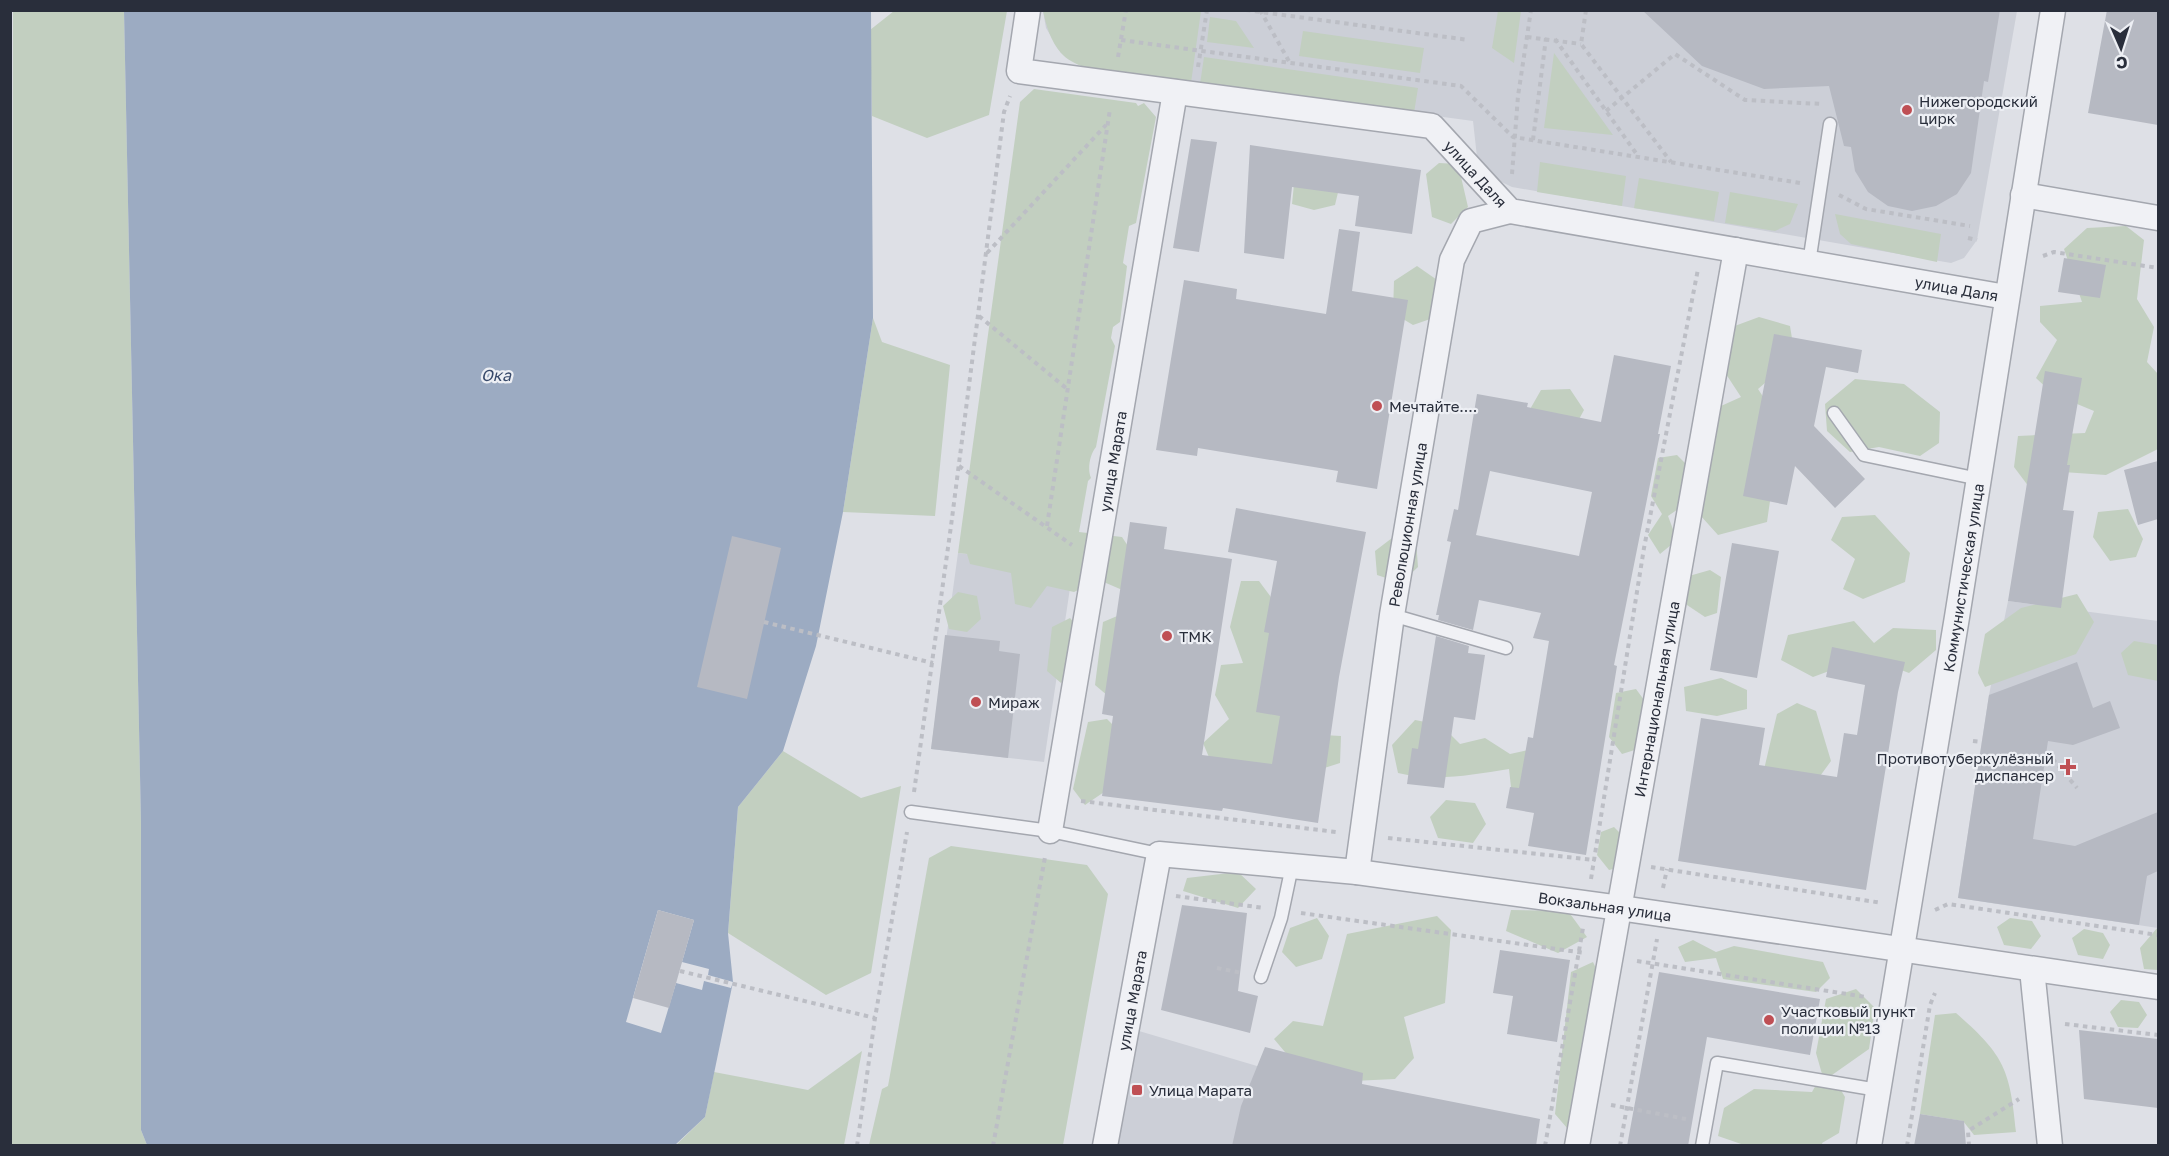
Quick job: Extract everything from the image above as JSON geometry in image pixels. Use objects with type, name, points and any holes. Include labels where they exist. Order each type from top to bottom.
[{"type":"street","points":[[1019,71],[1028,10]]},
{"type":"street","name":"Коммунистическая улица","points":[[1869,1146],[2053,10]]},
{"type":"street","name":"улица Даля","points":[[1019,71],[1432,126],[1509,211],[2006,297]]},
{"type":"street","name":"улица Марата","points":[[1050,831],[1096,564],[1184,93]]},
{"type":"street","points":[[2023,195],[2158,218]]},
{"type":"street","name":"Революционная улица","points":[[1356,872],[1392,615],[1452,260],[1471,221],[1509,211]]},
{"type":"street","name":"Интернациональная улица","points":[[1577,1146],[1736,250]]},
{"type":"street","name":"улица Марата","points":[[1105,1146],[1159,854]]},
{"type":"street","name":"Вокзальная улица","points":[[1159,854],[1356,872],[1620,908],[2158,987]]},
{"type":"street","points":[[2032,969],[2050,1146]]},
{"type":"lane","points":[[1809,263],[1830,124]]},
{"type":"lane","points":[[1834,413],[1864,455],[1978,479]]},
{"type":"lane","points":[[1392,615],[1506,648]]},
{"type":"lane","name":"Вокзальная улица","points":[[911,812],[1050,831],[1159,854]]},
{"type":"lane","points":[[1261,977],[1282,911],[1292,866]]},
{"type":"lane","points":[[1702,1146],[1717,1063],[1878,1090]]},
{"type":"path","points":[[1047,526],[1066,388],[1126,10]]},
{"type":"path","points":[[1184,93],[1200,51],[1207,10]]},
{"type":"path","points":[[1246,10],[1468,40]]},
{"type":"path","points":[[1509,211],[1513,137],[1531,10]]},
{"type":"path","points":[[1581,44],[1586,10]]},
{"type":"path","points":[[1261,12],[1290,63]]},
{"type":"path","points":[[1527,37],[1581,44],[1672,163]]},
{"type":"path","points":[[1533,140],[1546,38]]},
{"type":"path","points":[[1555,39],[1638,157]]},
{"type":"path","points":[[1121,40],[1461,86],[1513,137],[1822,187],[1866,209],[1970,226]]},
{"type":"path","points":[[1606,111],[1675,54],[1745,100],[1823,104]]},
{"type":"path","points":[[857,1146],[875,1018],[911,812],[933,663],[1004,112],[1019,71]]},
{"type":"path","points":[[986,254],[1108,123]]},
{"type":"path","points":[[1968,238],[1977,240]]},
{"type":"path","points":[[1589,888],[1644,548],[1702,244]]},
{"type":"path","points":[[2043,255],[2054,252],[2158,268]]},
{"type":"path","points":[[979,316],[1066,388]]},
{"type":"path","points":[[959,466],[1047,526],[1096,564]]},
{"type":"path","points":[[764,622],[933,663]]},
{"type":"path","points":[[1973,741],[1982,742]]},
{"type":"path","points":[[2047,752],[2077,788]]},
{"type":"path","points":[[993,1146],[1050,831]]},
{"type":"path","points":[[1650,866],[1881,903]]},
{"type":"path","points":[[1662,894],[1667,869]]},
{"type":"path","points":[[1152,894],[1592,954]]},
{"type":"path","points":[[1934,911],[1947,904],[2158,935]]},
{"type":"path","points":[[1545,1146],[1584,922]]},
{"type":"path","points":[[1620,1146],[1658,932]]},
{"type":"path","points":[[1627,959],[1869,997]]},
{"type":"path","points":[[680,971],[875,1018]]},
{"type":"path","points":[[1907,1146],[1930,1005],[1935,993]]},
{"type":"path","points":[[2065,1024],[2158,1035]]},
{"type":"path","points":[[1554,1095],[1707,1122]]},
{"type":"path","points":[[1969,1146],[1968,1131],[2019,1099]]},
{"type":"shaded area","points":[[1043,11],[2017,11],[1977,240],[1964,258],[1951,263],[1512,187],[1491,177],[1477,157],[1473,121],[1200,84],[1061,53],[1046,28]]},
{"type":"shaded area","points":[[958,553],[1073,568],[1044,762],[931,749]]},
{"type":"shaded area","name":"Противотуберкулёзный диспансер","points":[[2008,601],[2158,621],[2158,928],[1958,898],[1989,695]]},
{"type":"shaded area","points":[[1139,1031],[1257,1066],[1363,1073],[1348,1145],[1116,1146]]},
{"type":"green space","points":[[13,10],[124,11],[141,823],[141,1130],[147,1145],[11,1146]]},
{"type":"green space","points":[[894,11],[1007,11],[989,115],[927,138],[872,116],[870,30]]},
{"type":"green space","points":[[1043,11],[1201,11],[1191,83],[1122,76],[1086,68],[1061,53],[1054,44]]},
{"type":"green space","points":[[1498,11],[1521,11],[1514,63],[1492,48]]},
{"type":"green space","points":[[1210,17],[1236,21],[1254,48],[1207,42]]},
{"type":"green space","points":[[1303,31],[1424,48],[1420,73],[1299,56]]},
{"type":"green space","points":[[1554,53],[1613,135],[1544,128]]},
{"type":"green space","points":[[1204,57],[1418,88],[1414,113],[1200,84]]},
{"type":"green space","points":[[1034,89],[1136,103],[1138,106],[1144,103],[1156,117],[1136,223],[1129,226],[1123,263],[1127,266],[1120,322],[1113,327],[1111,338],[1115,346],[1096,447],[1090,462],[1091,478],[1088,481],[1079,532],[1122,537],[1143,569],[1139,588],[1120,589],[1099,580],[1074,592],[1047,586],[1031,608],[1015,604],[1011,573],[970,564],[967,554],[958,553],[1020,102]]},
{"type":"green space","points":[[1540,162],[1626,176],[1622,206],[1537,192]]},
{"type":"green space","points":[[1439,163],[1458,164],[1468,207],[1451,224],[1432,217],[1426,174]]},
{"type":"green space","points":[[1295,174],[1340,184],[1335,205],[1314,210],[1292,204]]},
{"type":"green space","points":[[1639,178],[1719,192],[1714,221],[1634,208]]},
{"type":"green space","points":[[1730,192],[1798,204],[1790,224],[1775,231],[1725,223]]},
{"type":"green space","points":[[1835,214],[1941,234],[1937,262],[1851,244],[1840,234]]},
{"type":"green space","points":[[2126,226],[2144,240],[2137,299],[2154,327],[2147,362],[2158,374],[2158,449],[2106,475],[2063,472],[2029,487],[2014,467],[2018,436],[2085,433],[2094,411],[2053,394],[2036,378],[2057,340],[2040,322],[2040,306],[2082,302],[2064,249],[2087,228]]},
{"type":"green space","points":[[1417,266],[1440,282],[1436,317],[1413,325],[1393,313],[1394,281]]},
{"type":"green space","points":[[1759,317],[1790,326],[1795,357],[1758,389],[1781,424],[1767,522],[1718,535],[1700,515],[1721,406],[1741,397],[1724,371],[1732,327]]},
{"type":"green space","points":[[873,318],[882,342],[950,365],[935,516],[843,512]]},
{"type":"green space","points":[[1855,379],[1904,384],[1940,412],[1939,443],[1920,456],[1879,447],[1850,452],[1827,431],[1825,404]]},
{"type":"green space","points":[[1570,389],[1584,410],[1570,436],[1529,411],[1541,390]]},
{"type":"green space","points":[[1677,455],[1690,468],[1684,505],[1668,516],[1677,540],[1660,554],[1648,535],[1662,514],[1651,496],[1658,458]]},
{"type":"green space","points":[[2128,509],[2143,539],[2136,557],[2110,561],[2093,537],[2098,512]]},
{"type":"green space","points":[[1875,515],[1910,553],[1905,582],[1863,599],[1843,589],[1855,559],[1831,540],[1842,517]]},
{"type":"green space","points":[[1392,538],[1416,540],[1418,567],[1401,583],[1377,575],[1375,551]]},
{"type":"green space","points":[[1710,570],[1721,577],[1717,613],[1705,617],[1684,603],[1689,576]]},
{"type":"green space","points":[[1241,581],[1259,581],[1285,616],[1305,734],[1341,736],[1340,763],[1315,771],[1262,799],[1214,769],[1203,743],[1229,719],[1215,695],[1221,665],[1243,663],[1230,627]]},
{"type":"green space","points":[[958,592],[977,596],[981,619],[967,632],[949,629],[943,606]]},
{"type":"green space","points":[[2077,594],[2094,622],[2076,654],[1985,687],[1978,673],[1985,634],[2021,608]]},
{"type":"green space","points":[[1122,614],[1108,696],[1095,685],[1103,622]]},
{"type":"green space","points":[[1070,618],[1077,626],[1069,673],[1061,683],[1047,671],[1052,627]]},
{"type":"green space","points":[[1854,621],[1874,643],[1893,628],[1936,630],[1936,650],[1909,673],[1867,657],[1813,677],[1781,660],[1788,635]]},
{"type":"green space","points":[[2134,641],[2158,645],[2158,681],[2128,675],[2121,653]]},
{"type":"green space","points":[[1721,678],[1747,690],[1747,709],[1717,716],[1686,711],[1684,687]]},
{"type":"green space","points":[[1636,689],[1647,704],[1641,748],[1622,754],[1609,737],[1616,693]]},
{"type":"green space","points":[[1797,703],[1816,711],[1831,761],[1815,783],[1759,791],[1777,714]]},
{"type":"green space","points":[[1107,719],[1118,730],[1110,788],[1085,805],[1073,789],[1088,722]]},
{"type":"green space","points":[[1415,720],[1441,725],[1460,744],[1485,738],[1510,754],[1537,748],[1548,765],[1512,796],[1509,769],[1440,777],[1398,773],[1392,745]]},
{"type":"green space","points":[[783,751],[861,798],[901,786],[871,973],[826,995],[728,933],[738,807]]},
{"type":"green space","points":[[1446,800],[1475,803],[1486,824],[1473,843],[1438,838],[1430,817]]},
{"type":"green space","points":[[1614,827],[1625,838],[1621,867],[1609,870],[1597,855],[1601,832]]},
{"type":"green space","points":[[951,846],[1087,865],[1108,894],[1063,1145],[869,1145],[882,1089],[888,1086],[929,858]]},
{"type":"green space","points":[[1238,872],[1256,889],[1238,908],[1183,891],[1187,878]]},
{"type":"green space","points":[[1511,910],[1568,911],[1587,937],[1558,953],[1506,931]]},
{"type":"green space","points":[[1437,916],[1451,930],[1445,1003],[1404,1017],[1414,1058],[1395,1079],[1311,1083],[1274,1039],[1293,1021],[1323,1026],[1347,934]]},
{"type":"green space","points":[[1317,918],[1329,936],[1322,959],[1296,967],[1282,952],[1290,928]]},
{"type":"green space","points":[[2010,918],[2032,921],[2041,936],[2031,949],[2004,945],[1997,927]]},
{"type":"green space","points":[[2158,927],[2158,970],[2144,969],[2140,948]]},
{"type":"green space","points":[[2084,929],[2103,933],[2110,945],[2103,959],[2078,955],[2072,938]]},
{"type":"green space","points":[[1693,940],[1716,952],[1734,946],[1823,962],[1830,978],[1816,992],[1723,979],[1716,958],[1685,962],[1678,947]]},
{"type":"green space","points":[[1593,962],[1602,981],[1580,1119],[1567,1128],[1555,1114],[1571,972]]},
{"type":"green space","points":[[1856,989],[1875,1008],[1869,1049],[1832,1075],[1845,1097],[1839,1133],[1822,1143],[1823,1146],[1744,1145],[1718,1136],[1724,1108],[1754,1089],[1812,1092],[1822,1074],[1816,1053],[1826,999]]},
{"type":"green space","points":[[2121,1000],[2139,1002],[2147,1015],[2138,1028],[2118,1027],[2110,1012]]},
{"type":"green space","points":[[1956,1013],[1985,1040],[2002,1065],[2011,1093],[2016,1132],[1974,1135],[1963,1121],[1920,1114],[1935,1015]]},
{"type":"green space","points":[[862,1051],[844,1145],[675,1146],[705,1117],[714,1072],[808,1090]]},
{"type":"water","name":"Ока","points":[[124,11],[871,11],[873,318],[843,512],[816,646],[783,751],[738,807],[728,933],[733,982],[705,1117],[675,1145],[147,1145],[141,1130],[141,823]]},
{"type":"pier","points":[[658,910],[694,920],[682,962],[709,969],[708,975],[733,982],[731,988],[704,981],[702,990],[676,983],[661,1033],[626,1022]]},
{"type":"building","name":"Нижегородский цирк","points":[[1642,10],[2000,10],[1988,82],[1984,81],[1971,173],[1957,194],[1936,206],[1912,211],[1888,206],[1868,192],[1855,171],[1851,147],[1844,146],[1829,86],[1764,89],[1702,66]]},
{"type":"building","points":[[2107,10],[2158,10],[2158,125],[2088,113]]},
{"type":"building","points":[[1191,139],[1217,142],[1199,252],[1173,248]]},
{"type":"building","points":[[1250,145],[1421,170],[1412,234],[1355,226],[1359,196],[1292,187],[1284,259],[1244,253]]},
{"type":"building","points":[[1339,229],[1360,232],[1352,291],[1408,300],[1377,489],[1336,482],[1338,471],[1198,448],[1197,456],[1156,450],[1184,280],[1237,289],[1236,299],[1326,314]]},
{"type":"building","points":[[2064,258],[2106,265],[2100,298],[2058,292]]},
{"type":"building","points":[[1774,334],[1862,350],[1858,373],[1826,367],[1814,426],[1865,479],[1835,508],[1795,466],[1787,505],[1743,496]]},
{"type":"building","points":[[1614,355],[1671,366],[1658,434],[1660,434],[1614,665],[1617,666],[1586,855],[1528,846],[1534,813],[1506,808],[1510,787],[1519,788],[1528,737],[1533,738],[1549,641],[1533,638],[1541,613],[1479,600],[1473,630],[1438,620],[1439,615],[1436,615],[1451,542],[1447,541],[1454,509],[1458,510],[1477,394],[1528,403],[1527,407],[1601,422]],"holes":[[[1490,471],[1592,492],[1579,556],[1476,535]]]},
{"type":"building","points":[[2045,371],[2082,378],[2067,465],[2070,465],[2063,510],[2074,511],[2061,608],[2008,601]]},
{"type":"building","points":[[2158,461],[2158,519],[2138,525],[2124,470]]},
{"type":"building","points":[[1236,508],[1366,532],[1339,677],[1318,823],[1223,808],[1222,811],[1102,796],[1113,716],[1102,714],[1130,522],[1167,527],[1164,549],[1232,559],[1202,755],[1272,764],[1280,716],[1256,712],[1269,633],[1264,632],[1277,561],[1228,552]]},
{"type":"building","points":[[732,536],[781,548],[747,699],[697,687]]},
{"type":"building","points":[[1732,543],[1779,551],[1757,678],[1710,670]]},
{"type":"building","name":"Мираж","points":[[945,635],[1000,641],[999,651],[1020,654],[1008,758],[931,749]]},
{"type":"building","points":[[1436,636],[1469,646],[1468,653],[1485,655],[1475,720],[1454,717],[1444,788],[1407,784],[1412,748],[1418,749]]},
{"type":"building","points":[[1832,647],[1905,662],[1898,692],[1866,890],[1678,861],[1701,718],[1765,728],[1759,765],[1837,777],[1844,733],[1857,735],[1865,685],[1826,677]]},
{"type":"building","points":[[2077,662],[2093,708],[2110,701],[2120,728],[2073,745],[2048,741],[2033,839],[2075,846],[2158,812],[2158,871],[2147,876],[2139,925],[1958,898],[1989,695]]},
{"type":"building","points":[[1182,905],[1247,913],[1238,991],[1258,996],[1250,1033],[1161,1010]]},
{"type":"building","points":[[658,910],[694,920],[669,1008],[633,998]]},
{"type":"building","points":[[1500,950],[1570,960],[1557,1042],[1507,1034],[1513,996],[1493,993]]},
{"type":"building","points":[[1659,972],[1820,999],[1810,1055],[1707,1037],[1688,1146],[1627,1146]]},
{"type":"building","points":[[2079,1030],[2158,1039],[2158,1108],[2084,1099]]},
{"type":"building","points":[[1265,1047],[1363,1073],[1362,1084],[1540,1119],[1536,1146],[1232,1146],[1241,1106]]},
{"type":"building","points":[[1920,1114],[1964,1121],[1966,1146],[1914,1146]]},
{"type":"place","name":"Нижегородский цирк","points":[[1907,110]]},
{"type":"place","name":"Мечтайте....","points":[[1377,406]]},
{"type":"place","name":"ТМК","points":[[1167,636]]},
{"type":"place","name":"Мираж","points":[[976,702]]},
{"type":"place","name":"Противотуберкулёзный диспансер","points":[[2068,767]]},
{"type":"place","name":"Участковый пункт полиции №13","points":[[1769,1020]]},
{"type":"place","name":"Улица Марата","points":[[1137,1090]]}]
